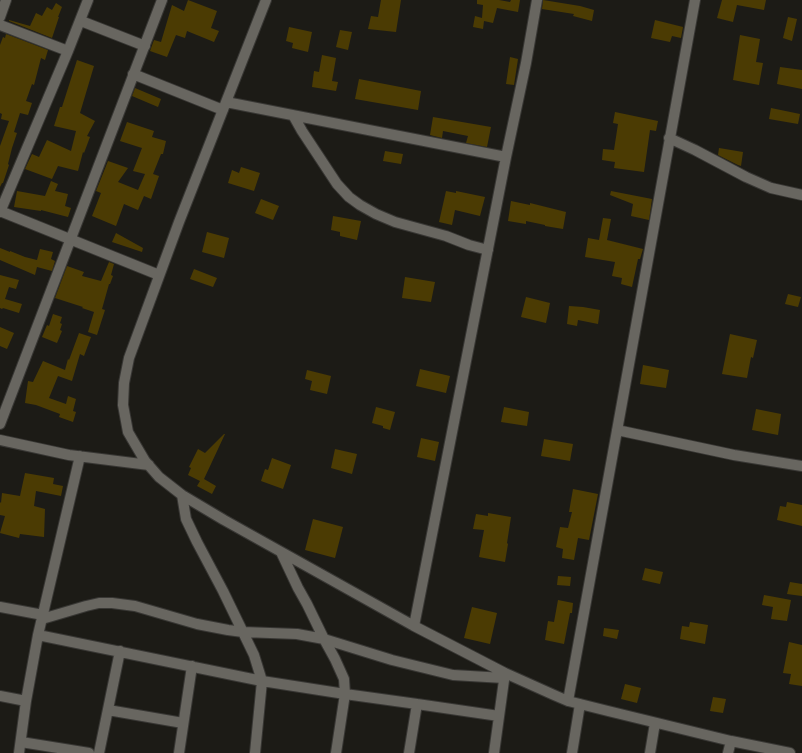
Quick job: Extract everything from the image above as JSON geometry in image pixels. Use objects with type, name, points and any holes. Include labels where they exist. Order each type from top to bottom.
[{"type":"street","points":[[0,17],[6,0]]},
{"type":"street","points":[[88,0],[81,21],[0,212],[159,275]]},
{"type":"street","points":[[0,424],[162,0]]},
{"type":"street","points":[[266,0],[159,275],[129,358],[124,383],[122,405],[128,432],[148,465],[159,477],[182,495],[224,520],[505,675],[568,701],[731,741],[790,753]]},
{"type":"street","points":[[414,626],[506,157],[526,63],[537,0]]},
{"type":"street","points":[[568,701],[694,0]]},
{"type":"street","points":[[81,21],[144,46]]},
{"type":"street","points":[[0,25],[68,51]]},
{"type":"street","points":[[133,74],[224,106],[293,115],[506,157]]},
{"type":"street","points":[[293,115],[337,184],[360,205],[394,222],[446,236],[469,245],[488,250]]},
{"type":"street","points":[[670,138],[746,177],[771,188],[802,195]]},
{"type":"street","points":[[617,430],[734,455],[802,466]]},
{"type":"street","points":[[0,440],[69,455],[148,465]]},
{"type":"street","points":[[19,753],[26,701],[38,635],[80,456]]},
{"type":"street","points":[[182,495],[186,519],[254,655],[262,681],[254,753]]},
{"type":"street","points":[[281,552],[324,639],[336,659],[344,679],[345,694],[336,753]]},
{"type":"street","points":[[0,607],[43,617],[99,604],[112,603],[135,606],[196,624],[243,632],[297,634],[324,639],[392,660],[453,675],[505,675]]},
{"type":"street","points":[[38,635],[262,681],[499,716]]},
{"type":"street","points":[[99,753],[120,651]]},
{"type":"street","points":[[179,753],[192,666]]},
{"type":"street","points":[[494,753],[505,675]]},
{"type":"street","points":[[0,696],[26,701]]},
{"type":"street","points":[[410,753],[416,704]]},
{"type":"street","points":[[572,753],[580,704]]},
{"type":"street","points":[[108,710],[183,723]]},
{"type":"street","points":[[650,753],[655,723]]},
{"type":"street","points":[[728,753],[731,741]]},
{"type":"street","points":[[21,742],[89,753]]},
{"type":"building","points":[[188,0],[217,11],[211,28],[219,31],[214,42],[187,31],[185,38],[176,35],[167,57],[150,51],[154,40],[161,42],[172,5],[184,11]]},
{"type":"building","points":[[381,0],[401,0],[396,32],[368,29],[371,16],[378,17]]},
{"type":"building","points":[[477,0],[499,0],[510,2],[511,0],[520,0],[518,12],[497,8],[493,23],[484,21],[483,29],[473,27],[475,16],[482,18],[483,5],[477,4]]},
{"type":"building","points":[[543,0],[580,6],[594,10],[592,21],[573,16],[574,14],[542,9]]},
{"type":"building","points":[[722,0],[766,0],[764,10],[737,5],[733,22],[717,18]]},
{"type":"building","points":[[56,3],[62,7],[52,38],[9,21],[30,26],[36,13],[42,16],[47,7],[52,10]]},
{"type":"building","points":[[788,17],[797,19],[792,41],[783,38]]},
{"type":"building","points":[[655,20],[683,27],[681,38],[672,36],[670,42],[651,38]]},
{"type":"building","points":[[289,27],[312,32],[308,52],[292,48],[293,43],[286,41]]},
{"type":"building","points":[[340,30],[352,32],[348,50],[336,47]]},
{"type":"building","points":[[6,34],[48,50],[45,60],[41,58],[34,85],[32,84],[26,101],[32,103],[28,115],[20,113],[14,132],[17,133],[8,164],[9,165],[3,183],[0,187],[0,146],[9,121],[1,119],[2,114],[0,113],[0,45]]},
{"type":"building","points":[[740,35],[760,39],[756,62],[763,63],[759,85],[733,80]]},
{"type":"building","points":[[322,55],[336,58],[332,81],[338,82],[336,91],[312,87],[314,71],[319,72]]},
{"type":"building","points":[[510,57],[518,59],[514,85],[506,84]]},
{"type":"building","points":[[77,60],[94,66],[80,113],[95,121],[87,136],[90,137],[84,153],[83,152],[78,171],[58,166],[52,179],[25,169],[32,154],[39,157],[47,140],[71,151],[76,131],[54,126],[60,107],[62,107]]},
{"type":"building","points":[[780,67],[802,70],[802,89],[777,84]]},
{"type":"building","points":[[359,79],[421,91],[418,110],[355,99]]},
{"type":"building","points":[[135,88],[161,99],[158,107],[132,96]]},
{"type":"building","points":[[771,108],[800,114],[798,124],[769,119]]},
{"type":"building","points":[[615,112],[658,121],[656,131],[650,130],[644,172],[614,168],[615,162],[602,160],[603,149],[614,150],[618,124],[613,123]]},
{"type":"building","points":[[433,117],[491,127],[487,147],[466,143],[468,136],[443,131],[442,138],[430,135]]},
{"type":"building","points":[[127,122],[154,131],[152,137],[166,141],[163,154],[161,154],[153,174],[159,176],[151,199],[144,196],[138,210],[124,204],[116,226],[92,216],[101,193],[96,191],[108,161],[128,168],[118,182],[138,190],[145,174],[133,171],[142,148],[120,141]]},
{"type":"building","points":[[719,148],[743,152],[741,166],[718,155]]},
{"type":"building","points":[[385,151],[403,154],[401,164],[383,161]]},
{"type":"building","points":[[241,167],[260,173],[254,191],[228,183],[232,170],[239,173]]},
{"type":"building","points":[[51,181],[58,184],[55,191],[68,194],[65,206],[71,208],[68,217],[41,210],[14,207],[17,191],[45,196]]},
{"type":"building","points":[[446,191],[456,193],[456,191],[485,197],[480,216],[455,210],[452,225],[439,222]]},
{"type":"building","points":[[611,191],[652,199],[649,220],[631,216],[633,204],[610,195]]},
{"type":"building","points":[[261,199],[279,206],[273,220],[255,213]]},
{"type":"building","points":[[511,201],[530,205],[530,203],[566,212],[563,229],[526,221],[526,224],[508,221]]},
{"type":"building","points":[[333,216],[361,221],[357,240],[340,236],[340,232],[331,230]]},
{"type":"building","points":[[603,218],[611,219],[607,240],[643,249],[640,259],[638,259],[632,287],[621,284],[622,278],[612,276],[615,262],[585,257],[588,238],[599,240]]},
{"type":"building","points":[[207,232],[229,238],[224,258],[202,252]]},
{"type":"building","points":[[116,233],[143,248],[142,252],[112,242]]},
{"type":"building","points":[[0,248],[37,260],[40,249],[53,252],[51,259],[55,261],[52,271],[37,267],[35,275],[0,260]]},
{"type":"building","points":[[109,262],[114,264],[111,275],[113,276],[109,284],[102,309],[105,310],[97,335],[88,332],[94,312],[55,298],[67,266],[84,272],[82,276],[101,281]]},
{"type":"building","points":[[194,269],[217,278],[213,287],[190,279]]},
{"type":"building","points":[[0,275],[19,280],[16,289],[9,287],[5,299],[22,304],[19,313],[0,308]]},
{"type":"building","points":[[405,277],[435,282],[431,302],[402,298]]},
{"type":"building","points":[[788,294],[801,297],[798,307],[785,304]]},
{"type":"building","points":[[526,297],[550,303],[546,323],[521,317]]},
{"type":"building","points":[[569,306],[600,310],[598,324],[578,320],[577,326],[567,324]]},
{"type":"building","points":[[53,314],[62,317],[60,330],[62,331],[57,343],[42,337],[47,325],[49,326]]},
{"type":"building","points":[[0,327],[14,333],[7,349],[0,346]]},
{"type":"building","points":[[79,333],[91,337],[84,356],[80,354],[72,381],[58,376],[49,398],[66,404],[68,396],[76,399],[73,411],[76,412],[73,422],[59,417],[60,414],[36,405],[25,403],[28,381],[33,382],[43,361],[65,370]]},
{"type":"building","points":[[730,334],[757,340],[753,358],[751,357],[747,378],[722,374]]},
{"type":"building","points":[[643,365],[669,370],[666,388],[640,384]]},
{"type":"building","points":[[420,369],[450,376],[446,393],[416,386]]},
{"type":"building","points":[[307,370],[331,376],[327,394],[310,390],[312,381],[305,379]]},
{"type":"building","points":[[376,407],[395,412],[390,430],[372,423]]},
{"type":"building","points":[[504,407],[529,412],[527,426],[501,422]]},
{"type":"building","points":[[756,409],[781,414],[778,435],[752,430]]},
{"type":"building","points":[[224,434],[204,479],[216,486],[212,494],[197,486],[200,481],[188,475],[191,468],[189,467],[198,449],[205,453]]},
{"type":"building","points":[[421,438],[439,442],[435,461],[417,457]]},
{"type":"building","points":[[544,439],[573,444],[570,461],[541,456]]},
{"type":"building","points":[[335,449],[357,454],[352,474],[331,468]]},
{"type":"building","points":[[272,458],[291,465],[283,489],[261,481],[265,469],[268,470]]},
{"type":"building","points":[[25,473],[54,478],[53,484],[63,486],[61,496],[36,491],[34,506],[45,509],[44,537],[20,534],[19,538],[0,533],[5,516],[0,515],[2,493],[20,496]]},
{"type":"building","points":[[573,489],[598,494],[589,540],[578,538],[574,560],[562,558],[563,549],[556,547],[560,527],[568,528],[572,512],[569,512]]},
{"type":"building","points":[[787,502],[802,505],[802,526],[777,520],[780,506],[786,507]]},
{"type":"building","points":[[488,513],[511,517],[505,562],[479,557],[484,530],[473,529],[476,514],[488,516]]},
{"type":"building","points":[[313,519],[343,527],[335,558],[305,550]]},
{"type":"building","points":[[645,568],[663,572],[660,584],[642,580]]},
{"type":"building","points":[[558,576],[571,577],[570,586],[557,585]]},
{"type":"building","points":[[790,582],[802,584],[802,596],[787,594]]},
{"type":"building","points":[[764,595],[791,600],[787,621],[771,619],[773,607],[762,605]]},
{"type":"building","points":[[558,600],[573,603],[564,644],[545,640],[548,621],[554,622]]},
{"type":"building","points":[[472,607],[497,613],[490,644],[464,638]]},
{"type":"building","points":[[690,622],[708,625],[705,644],[680,639],[682,626],[689,627]]},
{"type":"building","points":[[604,628],[619,630],[617,639],[603,636]]},
{"type":"building","points":[[789,642],[802,645],[802,686],[789,684],[791,674],[783,673]]},
{"type":"building","points":[[625,684],[641,688],[637,703],[621,699]]},
{"type":"building","points":[[713,697],[726,699],[723,713],[710,711]]}]
